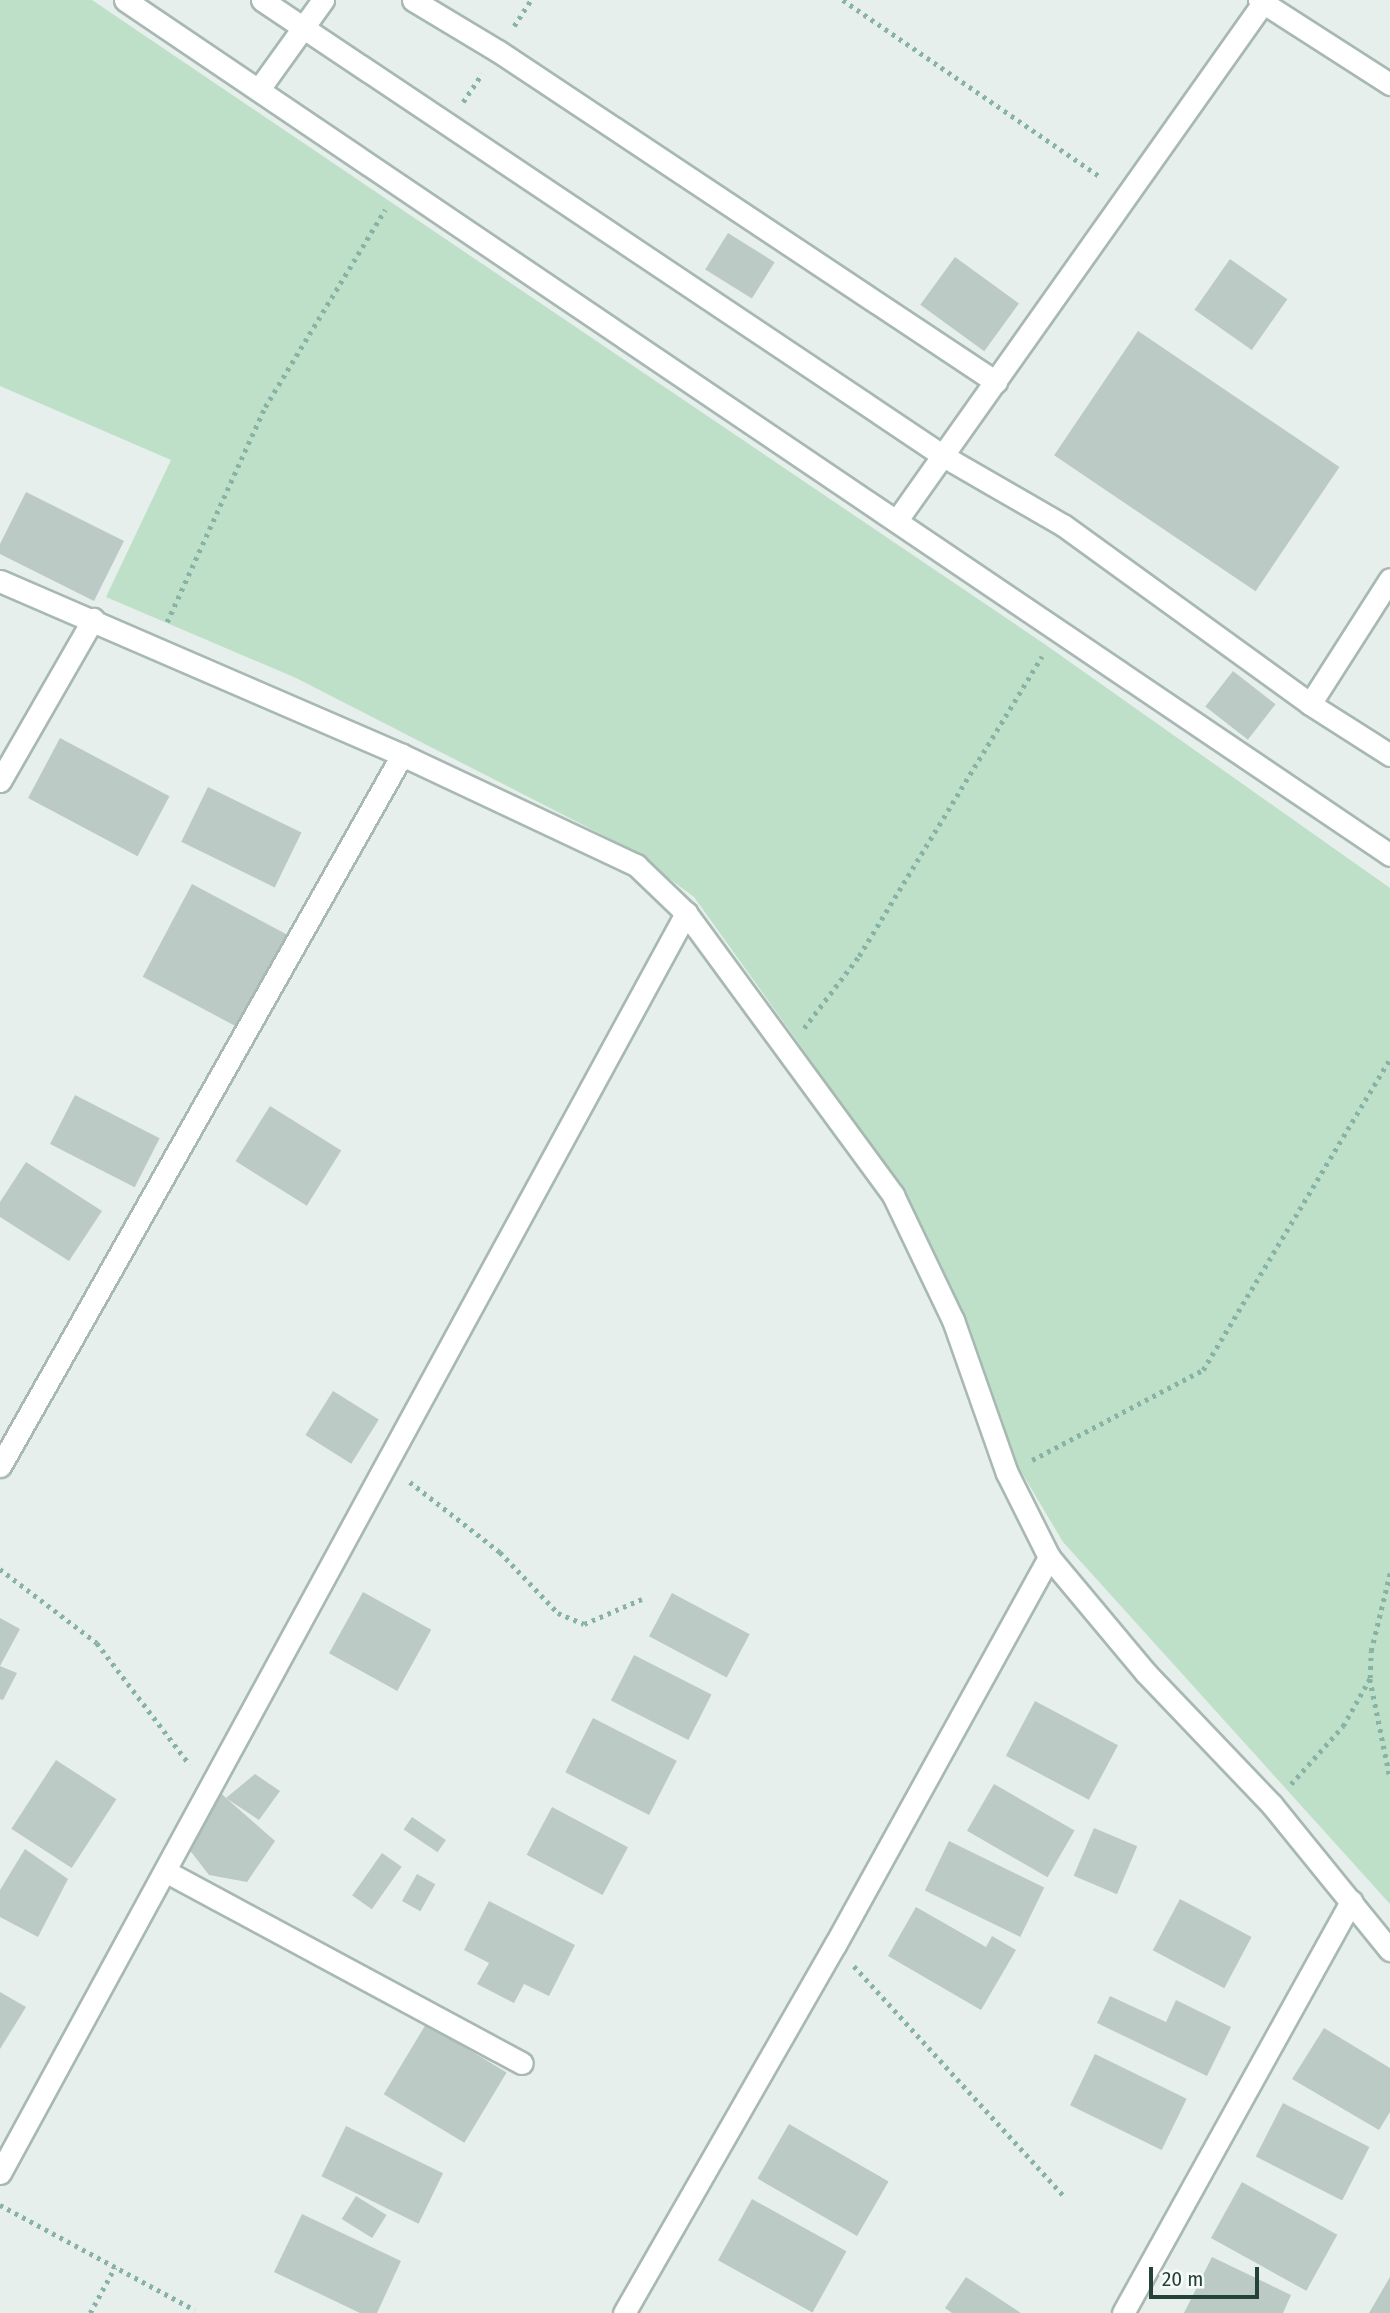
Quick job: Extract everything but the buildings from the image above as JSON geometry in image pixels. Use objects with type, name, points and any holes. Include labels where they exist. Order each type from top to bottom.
[{"type":"street","points":[[125,0],[1390,855]]},
{"type":"street","points":[[262,0],[944,457],[1063,525],[1310,704],[1390,755]]},
{"type":"street","points":[[259,89],[323,0]]},
{"type":"street","points":[[413,0],[498,51],[996,382]]},
{"type":"street","points":[[897,520],[944,457],[1263,1],[1390,84]]},
{"type":"street","points":[[1310,704],[1390,579]]},
{"type":"street","points":[[0,581],[402,755],[636,865],[686,912],[789,1049],[893,1195],[953,1320],[1007,1473],[1049,1557],[1146,1673],[1272,1805],[1390,1950]]},
{"type":"street","points":[[0,781],[93,619]]},
{"type":"street","points":[[0,1466],[402,755]]},
{"type":"street","points":[[0,2173],[388,1465],[686,912]]},
{"type":"street","points":[[624,2313],[835,1945],[1049,1557]]},
{"type":"street","points":[[165,1871],[522,2063]]},
{"type":"street","points":[[1123,2313],[1351,1901]]},
{"type":"path","points":[[843,0],[1128,195]]},
{"type":"path","points":[[447,126],[498,51]]},
{"type":"path","points":[[155,647],[265,407],[400,185]]},
{"type":"path","points":[[789,1049],[859,956],[1058,630]]},
{"type":"path","points":[[1007,1473],[1203,1370],[1390,1059]]},
{"type":"path","points":[[388,1465],[500,1552],[558,1613],[584,1623],[642,1600]]},
{"type":"path","points":[[0,1569],[97,1643],[210,1791]]},
{"type":"path","points":[[1390,1573],[1371,1651],[1370,1678],[1390,1777]]},
{"type":"path","points":[[1272,1805],[1343,1726],[1370,1678]]},
{"type":"path","points":[[835,1945],[1064,2196]]},
{"type":"path","points":[[0,2205],[195,2310]]},
{"type":"path","points":[[90,2313],[115,2267]]},
{"type":"green space","points":[[0,0],[92,0],[1043,643],[1390,888],[1390,1904],[1063,1542],[1007,1448],[932,1251],[895,1178],[694,897],[628,848],[296,678],[106,597],[171,460],[0,386]]}]
